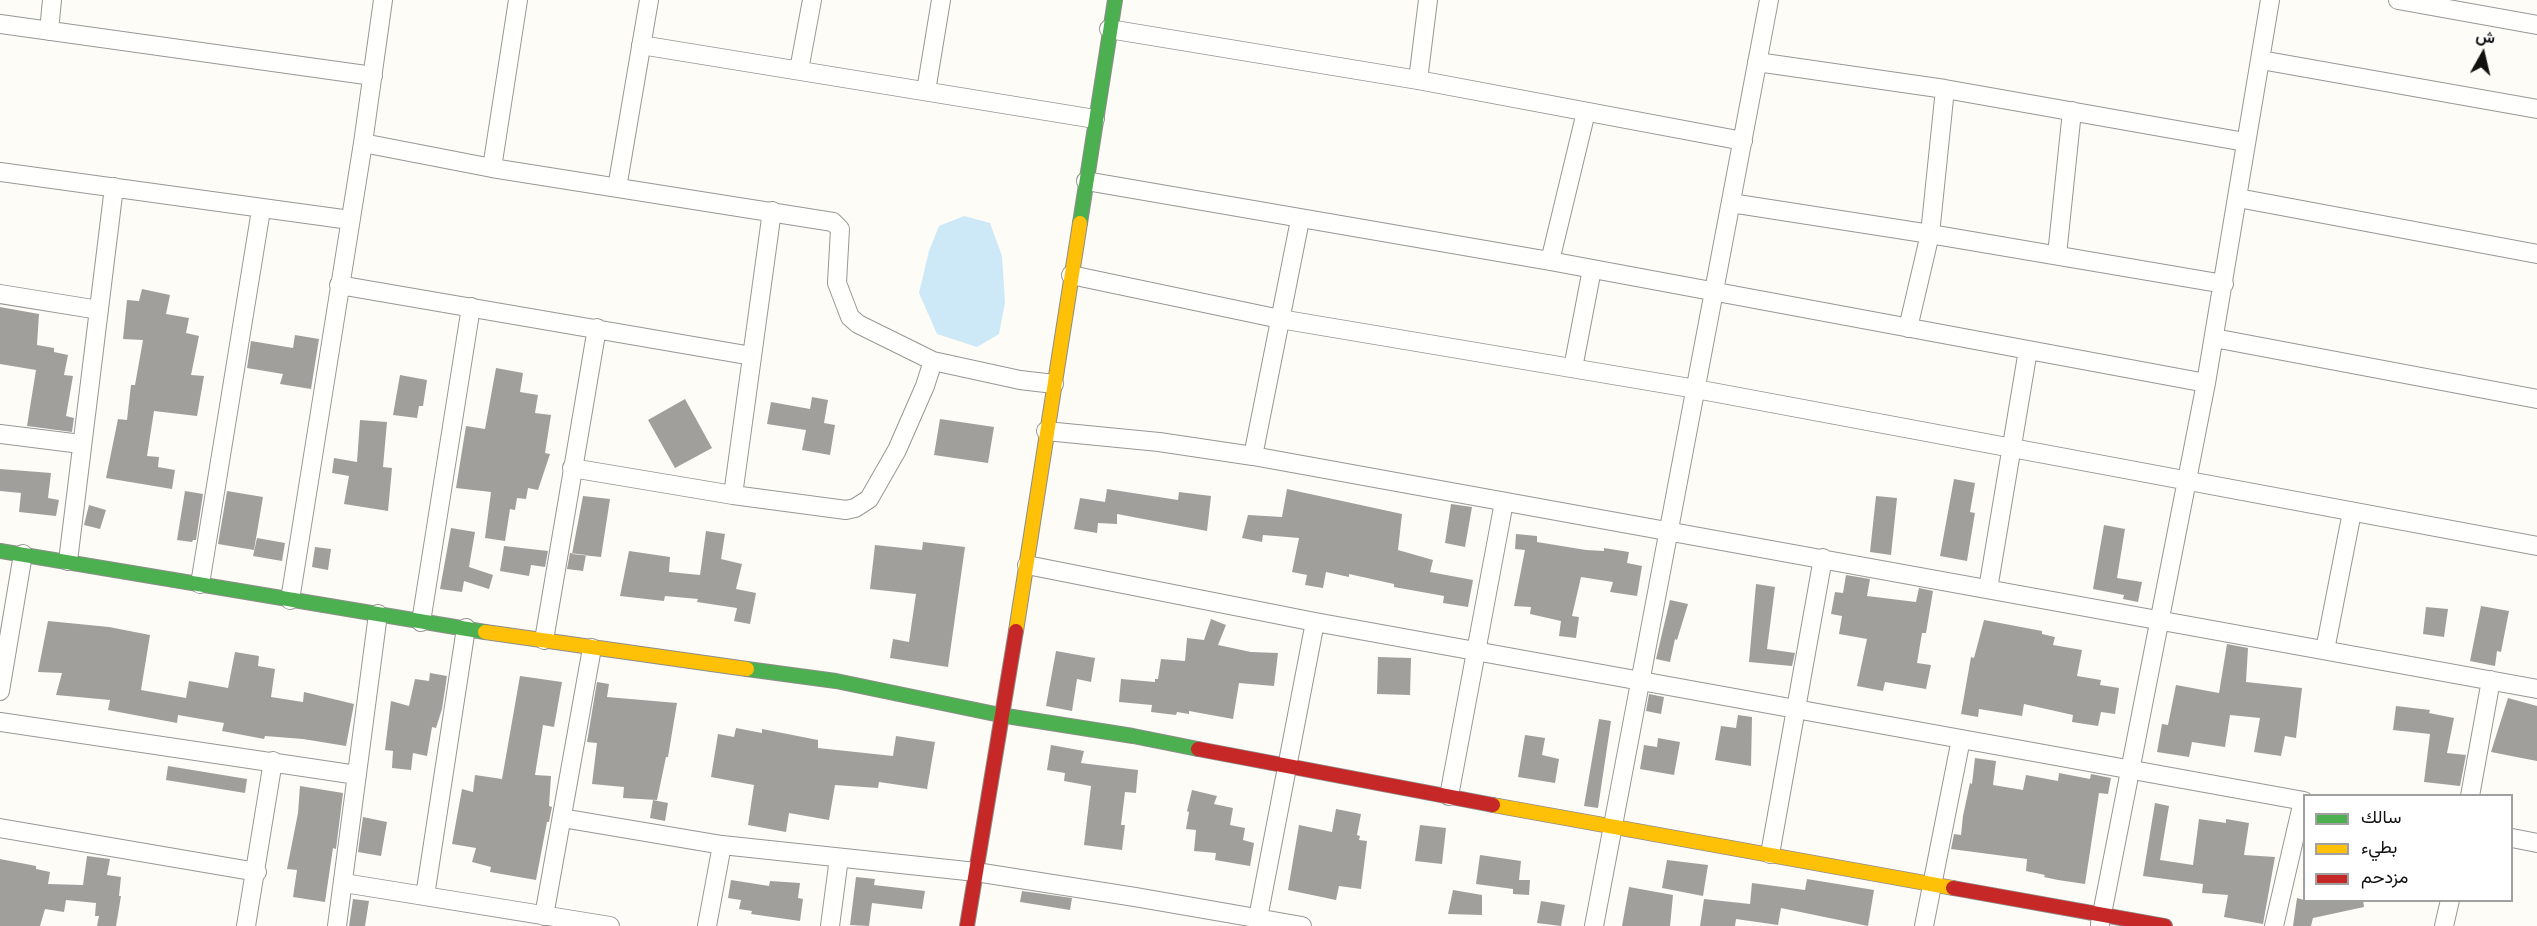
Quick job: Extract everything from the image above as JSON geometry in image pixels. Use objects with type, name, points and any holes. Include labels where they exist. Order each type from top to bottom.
[{"type":"main road","points":[[967,926],[1000,715],[1027,565],[1114,0]]},
{"type":"main road","points":[[0,550],[421,622],[836,681],[1000,715],[1133,736],[1449,796],[1932,883],[2100,920],[2165,926]]},
{"type":"street","points":[[50,31],[52,0]]},
{"type":"street","points":[[290,600],[363,143],[383,0]]},
{"type":"street","points":[[492,168],[518,0]]},
{"type":"street","points":[[617,188],[649,0]]},
{"type":"street","points":[[799,70],[812,0]]},
{"type":"street","points":[[926,91],[941,0]]},
{"type":"street","points":[[1418,80],[1428,0]]},
{"type":"street","points":[[1594,926],[1769,0]]},
{"type":"street","points":[[2100,920],[2206,383],[2270,0]]},
{"type":"street","points":[[2398,0],[2537,25]]},
{"type":"street","points":[[0,24],[372,75]]},
{"type":"street","points":[[1109,29],[1418,80],[1743,141]]},
{"type":"street","points":[[641,45],[1095,119]]},
{"type":"street","points":[[2261,60],[2537,109]]},
{"type":"street","points":[[1757,62],[1945,88],[2245,142]]},
{"type":"street","points":[[1908,328],[1930,234],[1945,88]]},
{"type":"street","points":[[2057,255],[2072,111]]},
{"type":"street","points":[[1550,261],[1586,112]]},
{"type":"street","points":[[363,143],[492,168],[833,222],[838,225],[840,234],[837,283],[850,317],[858,324],[933,361],[1020,380],[1054,384]]},
{"type":"street","points":[[0,172],[261,210],[350,220]]},
{"type":"street","points":[[1086,181],[1300,220],[1550,261],[2206,383]]},
{"type":"street","points":[[68,561],[114,187]]},
{"type":"street","points":[[2238,198],[2537,254]]},
{"type":"street","points":[[1731,203],[2224,284]]},
{"type":"street","points":[[200,584],[261,210]]},
{"type":"street","points":[[734,495],[772,211]]},
{"type":"street","points":[[1252,456],[1300,220]]},
{"type":"street","points":[[1573,368],[1592,269]]},
{"type":"street","points":[[1071,275],[1280,319],[1696,389],[2537,546]]},
{"type":"street","points":[[339,285],[752,356]]},
{"type":"street","points":[[0,294],[99,310]]},
{"type":"street","points":[[421,622],[471,307]]},
{"type":"street","points":[[544,640],[597,328]]},
{"type":"street","points":[[2214,338],[2537,399]]},
{"type":"street","points":[[1988,589],[2028,350]]},
{"type":"street","points":[[572,468],[734,495],[846,510],[863,504],[869,499],[905,433],[933,361]]},
{"type":"street","points":[[1046,431],[1158,442],[1252,456],[2537,689]]},
{"type":"street","points":[[0,434],[81,444]]},
{"type":"street","points":[[1449,796],[1504,502]]},
{"type":"street","points":[[2325,650],[2352,512]]},
{"type":"street","points":[[0,691],[23,554]]},
{"type":"street","points":[[1770,854],[1823,558]]},
{"type":"street","points":[[1027,565],[1315,622],[2303,801]]},
{"type":"street","points":[[336,926],[344,883],[378,614]]},
{"type":"street","points":[[1258,918],[1315,622]]},
{"type":"street","points":[[425,896],[466,628]]},
{"type":"street","points":[[544,916],[592,648]]},
{"type":"street","points":[[2470,794],[2491,680]]},
{"type":"street","points":[[0,722],[357,776]]},
{"type":"street","points":[[1924,926],[1961,739]]},
{"type":"street","points":[[246,926],[257,872],[273,762]]},
{"type":"street","points":[[2274,926],[2303,805]]},
{"type":"street","points":[[562,818],[722,845],[975,872],[1302,926]]},
{"type":"street","points":[[0,828],[257,872]]},
{"type":"street","points":[[2513,838],[2537,843]]},
{"type":"street","points":[[707,926],[722,845]]},
{"type":"street","points":[[830,926],[840,858]]},
{"type":"street","points":[[344,883],[610,926]]},
{"type":"street","points":[[2444,926],[2450,902]]},
{"type":"water","points":[[964,216],[990,223],[1002,256],[1005,303],[999,334],[977,347],[937,334],[919,293],[929,251],[939,226]]},
{"type":"building","points":[[142,289],[170,295],[166,314],[189,318],[186,333],[199,336],[191,375],[204,376],[197,416],[154,411],[147,456],[159,457],[158,467],[175,470],[172,489],[106,478],[118,419],[127,420],[131,385],[135,385],[143,340],[123,339],[127,300],[139,301]]},
{"type":"building","points":[[0,307],[39,314],[37,345],[54,348],[54,352],[68,355],[64,375],[73,376],[66,416],[74,418],[72,432],[27,426],[36,370],[0,364]]},
{"type":"building","points":[[295,335],[319,339],[311,389],[280,384],[283,374],[247,368],[251,341],[293,348]]},
{"type":"building","points":[[496,368],[523,373],[520,392],[538,395],[535,413],[551,415],[545,453],[550,454],[538,490],[528,488],[526,499],[517,498],[515,510],[510,509],[505,541],[485,538],[491,492],[456,488],[466,426],[485,429]]},
{"type":"building","points":[[400,375],[427,380],[423,406],[419,406],[417,418],[393,415]]},
{"type":"building","points":[[812,397],[828,400],[824,423],[835,425],[830,455],[802,450],[806,430],[767,424],[771,402],[810,409]]},
{"type":"building","points":[[685,399],[712,448],[675,468],[648,420]]},
{"type":"building","points":[[940,419],[994,427],[988,463],[934,455]]},
{"type":"building","points":[[360,420],[387,422],[383,467],[392,468],[388,511],[344,504],[349,476],[332,473],[334,458],[357,462]]},
{"type":"building","points":[[0,469],[51,473],[48,498],[59,500],[56,516],[19,512],[21,493],[0,491]]},
{"type":"building","points":[[1954,479],[1975,483],[1970,512],[1975,513],[1967,561],[1940,556]]},
{"type":"building","points":[[1107,489],[1178,500],[1179,492],[1211,496],[1207,531],[1117,514],[1117,524],[1098,523],[1097,533],[1074,529],[1080,498],[1105,502]]},
{"type":"building","points":[[1287,489],[1402,514],[1398,550],[1433,560],[1430,572],[1473,580],[1468,607],[1443,603],[1444,596],[1394,587],[1394,584],[1349,574],[1349,577],[1326,572],[1323,588],[1305,585],[1307,575],[1292,572],[1299,538],[1263,535],[1262,542],[1242,538],[1248,515],[1282,517]]},
{"type":"building","points":[[185,491],[203,494],[196,540],[192,542],[177,540]]},
{"type":"building","points":[[227,491],[263,497],[254,550],[218,544]]},
{"type":"building","points":[[583,496],[610,499],[601,557],[572,554]]},
{"type":"building","points":[[1876,496],[1897,498],[1891,555],[1870,552]]},
{"type":"building","points":[[1451,504],[1472,507],[1465,547],[1445,543]]},
{"type":"building","points":[[89,505],[106,510],[100,529],[84,525]]},
{"type":"building","points":[[2104,525],[2125,529],[2117,578],[2142,582],[2138,602],[2123,599],[2124,595],[2093,589]]},
{"type":"building","points":[[451,528],[475,532],[469,567],[493,575],[489,589],[464,581],[462,592],[440,589]]},
{"type":"building","points":[[706,531],[725,534],[721,559],[742,564],[736,589],[756,593],[750,624],[734,621],[737,608],[697,602],[698,599],[665,596],[664,601],[620,596],[629,551],[670,557],[669,572],[700,575]]},
{"type":"building","points":[[1516,534],[1537,536],[1537,542],[1586,550],[1604,551],[1604,548],[1629,552],[1627,563],[1642,566],[1637,596],[1610,592],[1613,582],[1581,577],[1572,616],[1579,617],[1576,638],[1559,636],[1561,621],[1530,614],[1531,607],[1514,606],[1525,550],[1515,549]]},
{"type":"building","points":[[257,538],[285,543],[282,561],[253,556]]},
{"type":"building","points":[[923,542],[965,547],[948,667],[890,658],[893,639],[909,642],[916,594],[870,589],[875,545],[922,550]]},
{"type":"building","points":[[504,546],[548,551],[545,567],[531,565],[529,576],[500,571]]},
{"type":"building","points":[[315,547],[331,549],[328,570],[312,567]]},
{"type":"building","points":[[570,553],[586,555],[583,571],[567,569]]},
{"type":"building","points":[[1846,575],[1870,579],[1867,596],[1916,602],[1919,588],[1933,591],[1926,633],[1922,633],[1917,663],[1931,665],[1926,689],[1885,682],[1883,691],[1857,686],[1867,639],[1839,634],[1842,616],[1831,614],[1835,592],[1843,593]]},
{"type":"building","points":[[1756,584],[1775,587],[1767,649],[1795,653],[1792,666],[1749,662]]},
{"type":"building","points":[[1670,600],[1688,604],[1677,640],[1675,639],[1670,662],[1656,659]]},
{"type":"building","points":[[2481,606],[2509,611],[2501,652],[2497,651],[2495,666],[2470,661]]},
{"type":"building","points":[[2426,607],[2448,609],[2444,637],[2423,634]]},
{"type":"building","points":[[1211,619],[1226,625],[1218,645],[1251,652],[1278,653],[1274,686],[1239,683],[1233,719],[1189,711],[1189,714],[1177,712],[1176,715],[1151,712],[1152,705],[1119,702],[1121,679],[1155,682],[1155,679],[1158,679],[1161,659],[1185,661],[1187,638],[1204,640]]},
{"type":"building","points":[[1984,620],[2042,631],[2042,634],[2055,637],[2053,645],[2082,650],[2077,676],[2101,680],[2100,685],[2119,688],[2115,714],[2101,712],[2098,726],[2072,722],[2073,715],[2024,704],[2022,716],[1979,709],[1978,717],[1961,714],[1971,657],[1974,658]]},
{"type":"building","points":[[48,621],[109,627],[150,635],[141,690],[186,698],[189,681],[228,688],[235,652],[259,656],[258,666],[275,669],[271,697],[303,702],[304,692],[354,704],[346,746],[303,739],[265,736],[264,739],[222,731],[224,723],[178,715],[177,723],[108,710],[110,700],[56,695],[62,673],[38,672]]},
{"type":"building","points":[[2227,644],[2248,648],[2246,682],[2302,688],[2296,738],[2285,736],[2281,756],[2254,752],[2260,718],[2230,715],[2225,747],[2192,742],[2189,757],[2157,752],[2162,724],[2168,725],[2176,685],[2219,693]]},
{"type":"building","points":[[1056,651],[1095,658],[1091,682],[1077,679],[1072,711],[1046,706]]},
{"type":"building","points":[[1378,657],[1411,658],[1410,695],[1377,694]]},
{"type":"building","points":[[430,673],[447,676],[442,709],[436,728],[432,727],[427,756],[413,753],[411,770],[392,768],[393,751],[385,750],[391,701],[409,706],[415,679],[429,681]]},
{"type":"building","points":[[520,676],[562,682],[554,727],[543,725],[535,775],[551,776],[549,806],[552,807],[536,880],[490,872],[491,867],[472,862],[476,848],[452,844],[462,789],[473,792],[475,775],[502,779]]},
{"type":"building","points":[[597,682],[609,684],[607,697],[677,703],[668,757],[666,757],[657,800],[623,798],[624,787],[592,784],[597,743],[587,742]]},
{"type":"building","points":[[1649,694],[1664,697],[1661,714],[1646,711]]},
{"type":"building","points":[[2508,698],[2537,706],[2537,761],[2491,752]]},
{"type":"building","points":[[2396,706],[2430,710],[2429,713],[2454,718],[2447,753],[2466,755],[2460,786],[2424,782],[2430,734],[2393,730]]},
{"type":"building","points":[[1738,715],[1752,717],[1751,766],[1715,760],[1721,726],[1736,728]]},
{"type":"building","points":[[1599,719],[1611,721],[1598,808],[1584,806]]},
{"type":"building","points":[[736,728],[762,733],[762,729],[818,740],[818,748],[893,756],[896,736],[935,742],[927,789],[879,782],[878,788],[835,785],[829,820],[789,813],[786,832],[748,825],[754,785],[711,777],[718,734],[734,737]]},
{"type":"building","points":[[1525,735],[1545,738],[1542,755],[1559,759],[1555,783],[1518,777]]},
{"type":"building","points":[[1658,738],[1680,742],[1674,775],[1640,769],[1644,745],[1657,747]]},
{"type":"building","points":[[1051,745],[1084,751],[1081,763],[1138,770],[1136,793],[1125,792],[1121,825],[1125,825],[1122,850],[1084,845],[1091,786],[1064,781],[1065,773],[1047,770]]},
{"type":"building","points":[[1975,758],[1996,761],[1993,785],[2023,790],[2026,775],[2058,781],[2059,773],[2090,779],[2091,774],[2111,778],[2108,794],[2099,793],[2085,884],[2044,877],[2045,875],[2026,871],[2027,859],[1951,849],[1954,834],[1961,835]]},
{"type":"building","points":[[168,766],[247,779],[245,793],[166,780]]},
{"type":"building","points":[[300,786],[343,793],[336,849],[333,848],[325,902],[293,897],[297,870],[287,869],[298,813]]},
{"type":"building","points":[[1192,790],[1217,796],[1214,804],[1233,808],[1230,825],[1245,828],[1243,840],[1254,843],[1250,866],[1215,860],[1216,853],[1194,851],[1196,830],[1186,829]]},
{"type":"building","points":[[653,800],[668,803],[665,821],[650,818]]},
{"type":"building","points":[[2155,803],[2169,806],[2160,860],[2193,865],[2199,819],[2226,823],[2226,819],[2249,823],[2244,855],[2275,857],[2263,924],[2224,917],[2228,895],[2202,893],[2203,884],[2143,876]]},
{"type":"building","points":[[1336,809],[1361,814],[1357,835],[1360,836],[1359,840],[1367,841],[1361,889],[1339,886],[1336,900],[1288,890],[1299,825],[1332,832]]},
{"type":"building","points":[[363,817],[387,822],[381,856],[358,852]]},
{"type":"building","points":[[1420,825],[1446,828],[1442,864],[1415,861]]},
{"type":"building","points":[[1480,855],[1521,861],[1519,880],[1530,880],[1529,895],[1513,894],[1513,889],[1476,884]]},
{"type":"building","points":[[87,856],[110,859],[107,875],[121,877],[119,896],[121,896],[116,926],[97,926],[99,916],[95,916],[96,903],[66,900],[64,912],[45,909],[40,926],[0,926],[0,859],[36,866],[36,869],[50,872],[48,884],[83,885]]},
{"type":"building","points":[[1667,860],[1708,865],[1703,896],[1662,888]]},
{"type":"building","points":[[856,877],[875,879],[874,885],[925,891],[922,909],[872,903],[869,926],[850,925]]},
{"type":"building","points":[[1807,879],[1874,890],[1868,926],[1781,908],[1778,925],[1736,919],[1735,926],[1700,926],[1704,899],[1750,904],[1752,883],[1805,890]]},
{"type":"building","points":[[731,880],[769,886],[770,881],[800,883],[798,898],[803,899],[800,921],[751,914],[752,911],[739,909],[741,900],[728,898]]},
{"type":"building","points":[[1629,887],[1673,895],[1670,926],[1622,926]]},
{"type":"building","points":[[1453,890],[1482,895],[1482,915],[1448,914]]},
{"type":"building","points":[[1022,891],[1072,898],[1070,910],[1020,902]]},
{"type":"building","points":[[2297,898],[2303,900],[2303,902],[2363,902],[2364,907],[2313,918],[2311,926],[2293,926]]},
{"type":"building","points":[[353,899],[369,901],[365,926],[349,926]]},
{"type":"building","points":[[1541,901],[1565,905],[1561,926],[1537,923]]},
{"type":"traffic: fast","points":[[1080,223],[1115,0]]},
{"type":"traffic: fast","points":[[0,551],[485,632]]},
{"type":"traffic: fast","points":[[747,669],[836,681],[1000,715],[1133,736],[1198,749]]},
{"type":"traffic: slow","points":[[1016,631],[1080,223]]},
{"type":"traffic: slow","points":[[485,632],[747,669]]},
{"type":"traffic: slow","points":[[1493,805],[1953,888]]},
{"type":"traffic: jam","points":[[967,926],[1016,631]]},
{"type":"traffic: jam","points":[[1198,749],[1493,805]]},
{"type":"traffic: jam","points":[[1953,888],[2165,926]]}]
